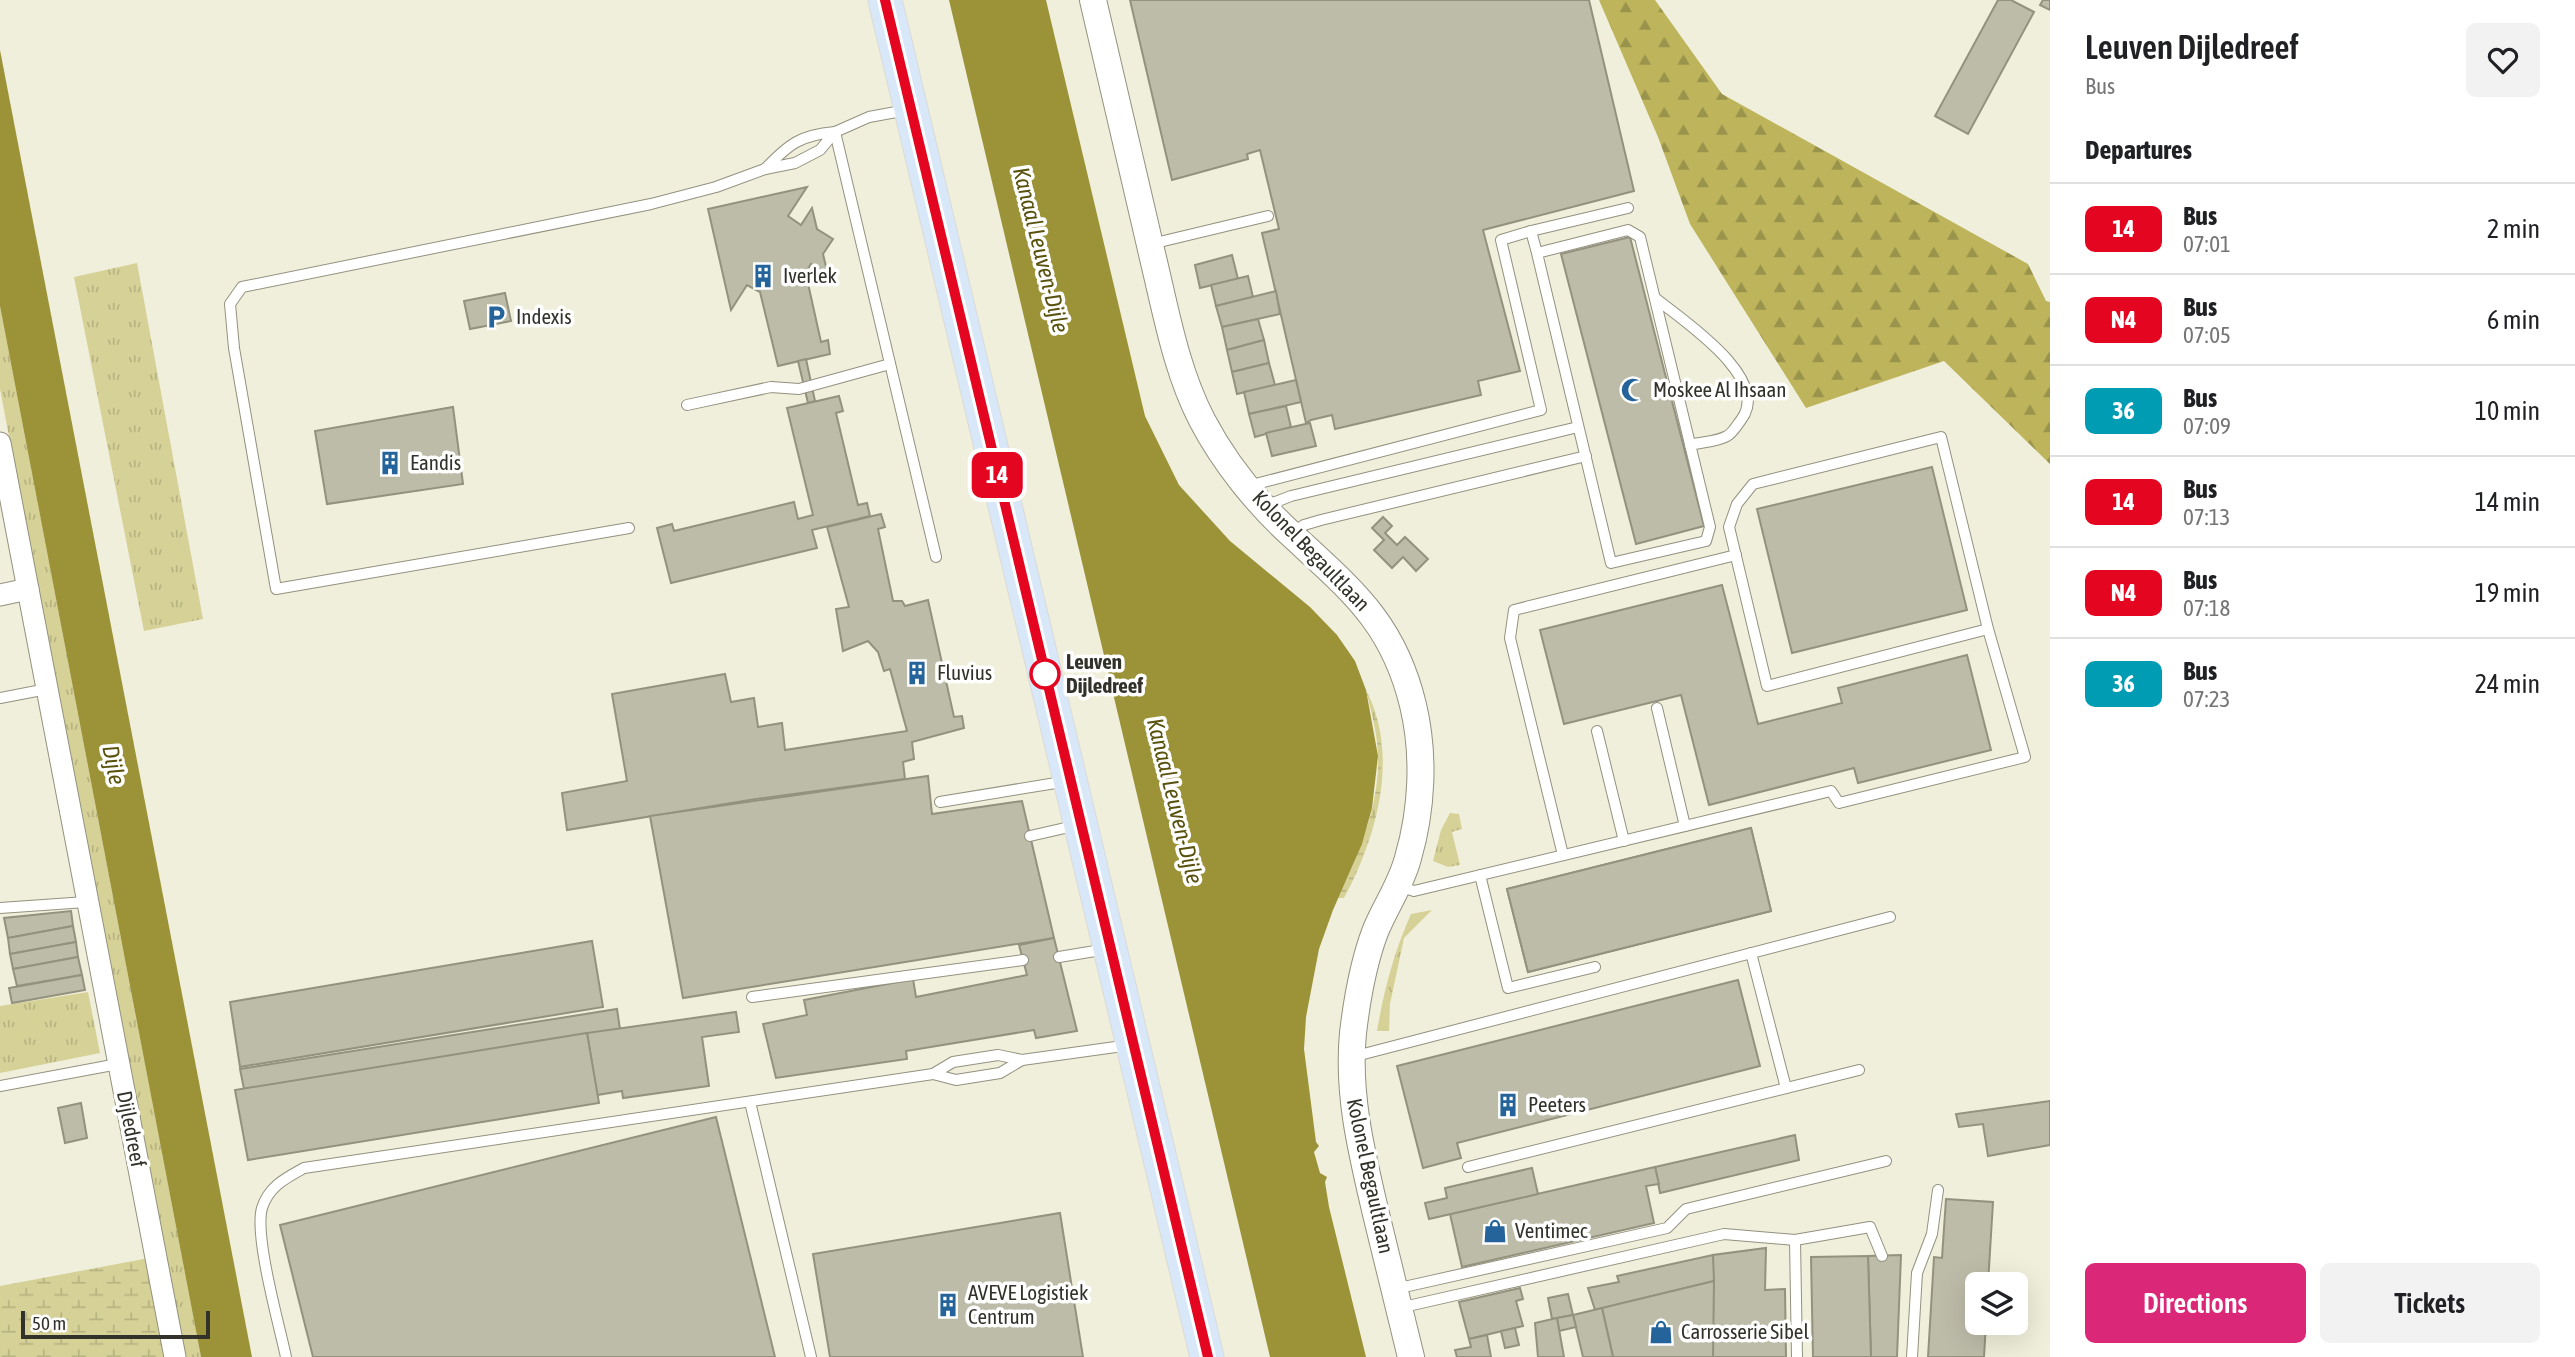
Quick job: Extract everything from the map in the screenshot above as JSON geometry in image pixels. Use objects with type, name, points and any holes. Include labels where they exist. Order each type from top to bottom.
[{"type":"main road","points":[[885,0],[1208,1357]]},
{"type":"street","name":"Kolonel Begaultlaan","points":[[1093,0],[1150,245],[1186,382],[1202,420],[1229,463],[1256,496],[1290,534],[1336,574],[1369,609],[1388,639],[1413,705],[1419,741],[1417,820],[1408,860],[1375,932],[1358,996],[1352,1056],[1352,1095],[1362,1155],[1411,1357]]},
{"type":"street","name":"Dijledreef","points":[[0,443],[175,1357]]},
{"type":"street","points":[[0,595],[28,589]]},
{"type":"lane","points":[[765,169],[787,146],[813,134],[835,132],[869,117],[911,109]]},
{"type":"lane","points":[[629,528],[276,589],[234,348],[230,304],[242,287],[651,204],[716,187],[765,169],[795,163],[820,150],[835,132]]},
{"type":"lane","points":[[835,132],[936,557]]},
{"type":"lane","points":[[1256,496],[1541,410],[1501,240],[1628,208]]},
{"type":"lane","points":[[1150,245],[1268,216]]},
{"type":"lane","points":[[1531,231],[1536,253],[1578,427],[1586,456],[1611,563],[1706,541],[1710,527],[1640,237],[1628,230],[1536,253]]},
{"type":"lane","points":[[1655,298],[1713,345],[1733,366],[1747,389],[1746,413],[1728,436],[1690,444]]},
{"type":"lane","points":[[687,405],[771,387],[799,389],[890,364]]},
{"type":"lane","points":[[1256,496],[1291,496],[1578,427]]},
{"type":"lane","points":[[1398,886],[1414,891],[1831,791],[1839,803],[2025,757],[1988,629],[1941,437],[1752,484],[1737,503],[1729,527],[1767,686],[1988,629]]},
{"type":"lane","points":[[1290,534],[1304,525],[1321,520],[1586,456]]},
{"type":"lane","points":[[1563,855],[1510,638],[1514,610],[1736,555]]},
{"type":"lane","points":[[0,698],[47,689]]},
{"type":"lane","points":[[1657,708],[1685,826]]},
{"type":"lane","points":[[1597,731],[1624,841]]},
{"type":"lane","points":[[940,802],[1070,780]]},
{"type":"lane","points":[[1030,836],[1080,824]]},
{"type":"lane","points":[[1480,875],[1508,988],[1595,967]]},
{"type":"lane","points":[[0,908],[86,902]]},
{"type":"lane","points":[[1352,1056],[1890,917]]},
{"type":"lane","points":[[1059,957],[1110,948]]},
{"type":"lane","points":[[1751,953],[1786,1088]]},
{"type":"lane","points":[[752,997],[1023,960]]},
{"type":"lane","points":[[286,1357],[261,1242],[262,1208],[278,1182],[304,1168],[933,1074],[953,1062],[990,1056],[1021,1060],[1133,1044]]},
{"type":"lane","points":[[933,1074],[956,1080],[1000,1073],[1021,1060]]},
{"type":"lane","points":[[0,1086],[118,1064]]},
{"type":"lane","points":[[1468,1167],[1860,1070]]},
{"type":"lane","points":[[750,1102],[811,1357]]},
{"type":"lane","points":[[1397,1298],[1667,1228],[1686,1209],[1886,1161]]},
{"type":"lane","points":[[1912,1357],[1917,1273],[1932,1234],[1938,1191]]},
{"type":"lane","points":[[1397,1298],[1724,1234],[1795,1240],[1870,1227],[1882,1256]]},
{"type":"lane","points":[[1795,1240],[1797,1357]]},
{"type":"green space","points":[[1599,0],[1655,0],[1722,94],[2028,264],[2046,301],[2050,302],[2050,464],[1944,361],[1806,408],[1690,224],[1658,137]]},
{"type":"green space","points":[[137,263],[203,619],[144,631],[74,277]]},
{"type":"green space","points":[[0,306],[201,1357],[183,1357],[0,389]]},
{"type":"green space","points":[[1366,690],[1382,741],[1380,796],[1366,849],[1356,874],[1344,898],[1338,898],[1367,828],[1376,791],[1377,746]]},
{"type":"green space","points":[[1450,813],[1459,814],[1462,829],[1452,832],[1460,865],[1448,867],[1433,861],[1441,830]]},
{"type":"green space","points":[[1432,910],[1404,938],[1390,1004],[1389,1031],[1377,1031],[1390,971],[1411,914]]},
{"type":"green space","points":[[88,992],[100,1053],[0,1073],[0,1006]]},
{"type":"green space","points":[[149,1258],[167,1357],[0,1357],[0,1286]]},
{"type":"water","name":"Kanaal Leuven-Dijle","points":[[949,0],[1046,0],[1145,416],[1179,485],[1230,541],[1310,607],[1337,635],[1355,661],[1366,690],[1378,756],[1372,808],[1362,844],[1319,949],[1306,1017],[1304,1049],[1316,1142],[1319,1146],[1314,1152],[1320,1173],[1327,1177],[1325,1182],[1329,1207],[1366,1357],[1270,1357]]},
{"type":"water","name":"Dijle","points":[[0,50],[252,1357],[201,1357],[0,306]]},
{"type":"building","points":[[1130,0],[1589,0],[1634,191],[1483,230],[1520,371],[1478,381],[1481,395],[1335,429],[1332,415],[1306,423],[1262,233],[1279,229],[1260,150],[1247,154],[1248,159],[1172,180]]},
{"type":"building","points":[[1998,0],[2011,0],[2034,12],[1968,134],[1935,116]]},
{"type":"building","points":[[2043,0],[2050,0],[2050,10],[2040,5]]},
{"type":"building","name":"Iverlek","points":[[807,187],[788,216],[801,225],[812,208],[817,229],[833,239],[823,254],[828,275],[811,264],[803,277],[807,279],[821,342],[828,340],[830,354],[778,366],[760,292],[747,285],[731,310],[708,209]]},
{"type":"building","name":"Moskee Al Ihsaan","points":[[1630,237],[1704,526],[1636,544],[1561,254]]},
{"type":"building","points":[[1232,255],[1238,279],[1200,288],[1195,265]]},
{"type":"building","points":[[1248,276],[1253,297],[1216,306],[1211,285]]},
{"type":"building","points":[[1276,291],[1280,314],[1222,327],[1216,306]]},
{"type":"building","points":[[505,293],[511,321],[470,329],[464,301]]},
{"type":"building","points":[[1258,319],[1264,340],[1227,350],[1222,327]]},
{"type":"building","points":[[1264,340],[1269,363],[1232,372],[1227,350]]},
{"type":"building","points":[[806,359],[815,401],[808,403],[798,361]]},
{"type":"building","points":[[1269,363],[1275,385],[1237,394],[1232,372]]},
{"type":"building","points":[[1296,380],[1301,402],[1249,414],[1244,392]]},
{"type":"building","points":[[839,396],[843,411],[836,413],[858,505],[867,503],[870,516],[812,530],[817,548],[671,583],[657,528],[672,524],[674,531],[794,502],[798,519],[813,515],[787,408]]},
{"type":"building","points":[[1286,406],[1291,427],[1255,437],[1249,414]]},
{"type":"building","name":"Eandis","points":[[453,407],[463,484],[327,504],[315,431]]},
{"type":"building","points":[[1310,423],[1316,446],[1272,456],[1266,433]]},
{"type":"building","points":[[1932,467],[1967,610],[1792,653],[1757,509]]},
{"type":"building","name":"Fluvius","points":[[881,514],[885,527],[878,529],[893,601],[902,601],[905,606],[928,600],[954,717],[962,716],[964,728],[912,742],[914,759],[903,762],[905,779],[756,799],[567,830],[562,793],[627,781],[612,694],[725,674],[731,702],[754,698],[758,727],[782,723],[785,750],[907,731],[890,669],[884,671],[878,652],[868,641],[843,651],[836,609],[849,607],[827,527]]},
{"type":"building","points":[[1383,517],[1392,526],[1385,533],[1397,545],[1405,537],[1428,559],[1416,571],[1403,557],[1392,568],[1374,550],[1384,540],[1372,528]]},
{"type":"building","points":[[1722,585],[1758,724],[1842,703],[1838,688],[1967,655],[1991,750],[1858,783],[1854,768],[1709,805],[1681,695],[1564,724],[1540,630]]},
{"type":"building","points":[[928,776],[932,814],[1022,801],[1054,938],[683,998],[650,816]]},
{"type":"building","points":[[1751,828],[1771,911],[1528,972],[1507,889]]},
{"type":"building","points":[[1751,828],[1771,911],[1528,972],[1507,889]]},
{"type":"building","points":[[71,911],[73,926],[8,938],[4,918]]},
{"type":"building","points":[[73,926],[76,942],[10,954],[8,938]]},
{"type":"building","points":[[1054,938],[1077,1031],[1036,1038],[1034,1030],[906,1051],[907,1059],[776,1078],[763,1024],[807,1015],[804,1000],[913,979],[916,997],[1027,975],[1019,945]]},
{"type":"building","points":[[592,941],[603,1007],[240,1067],[230,1002]]},
{"type":"building","points":[[76,942],[78,957],[13,969],[10,954]]},
{"type":"building","points":[[78,957],[82,975],[17,986],[13,969]]},
{"type":"building","points":[[82,975],[85,990],[12,1003],[9,988]]},
{"type":"building","name":"Peeters","points":[[1738,980],[1760,1066],[1457,1143],[1461,1158],[1423,1168],[1397,1066]]},
{"type":"building","points":[[617,1009],[620,1029],[244,1089],[240,1069]]},
{"type":"building","points":[[736,1012],[739,1032],[702,1037],[709,1086],[623,1098],[622,1091],[597,1095],[587,1033]]},
{"type":"building","points":[[587,1033],[599,1103],[248,1160],[235,1090]]},
{"type":"building","points":[[2050,1101],[2050,1145],[1988,1156],[1983,1124],[1959,1127],[1956,1114]]},
{"type":"building","points":[[81,1103],[87,1138],[65,1143],[58,1108]]},
{"type":"building","points":[[716,1117],[775,1357],[313,1357],[280,1225]]},
{"type":"building","points":[[1795,1135],[1799,1160],[1660,1193],[1655,1167]]},
{"type":"building","points":[[1655,1167],[1659,1184],[1646,1186],[1654,1223],[1462,1267],[1450,1214]]},
{"type":"building","points":[[1532,1168],[1538,1194],[1429,1219],[1425,1203],[1447,1198],[1445,1188]]},
{"type":"building","points":[[1946,1199],[1993,1202],[1989,1272],[1965,1272],[1965,1335],[1985,1335],[1984,1357],[1928,1357],[1934,1257],[1942,1258]]},
{"type":"building","name":"AVEVE Logistiek Centrum","points":[[1060,1213],[1083,1357],[830,1357],[813,1254]]},
{"type":"building","points":[[1766,1248],[1765,1290],[1785,1289],[1786,1357],[1713,1357],[1713,1255]]},
{"type":"building","points":[[1713,1255],[1714,1281],[1595,1310],[1588,1288],[1619,1282],[1617,1276]]},
{"type":"building","points":[[1901,1255],[1897,1357],[1871,1357],[1868,1256]]},
{"type":"building","points":[[1868,1256],[1871,1357],[1813,1357],[1811,1257]]},
{"type":"building","name":"Carrosserie Sibel","points":[[1714,1281],[1713,1357],[1613,1357],[1602,1308]]},
{"type":"building","points":[[1520,1288],[1523,1299],[1516,1301],[1523,1326],[1469,1339],[1459,1302]]},
{"type":"building","points":[[1568,1294],[1573,1315],[1552,1319],[1548,1298]]},
{"type":"building","points":[[1602,1308],[1613,1357],[1583,1357],[1573,1315]]},
{"type":"building","points":[[1573,1315],[1576,1327],[1559,1331],[1557,1318]]},
{"type":"building","points":[[1557,1318],[1564,1357],[1538,1357],[1535,1323]]},
{"type":"building","points":[[1515,1328],[1519,1345],[1505,1348],[1501,1331]]},
{"type":"building","points":[[1487,1335],[1491,1357],[1457,1357],[1455,1350],[1471,1347],[1469,1339]]},
{"type":"bus line","name":"14","points":[[885,0],[1208,1357]]},
{"type":"place","name":"Iverlek","points":[[763,276]]},
{"type":"place","name":"Indexis","points":[[496,317]]},
{"type":"place","name":"Moskee Al Ihsaan","points":[[1633,390]]},
{"type":"place","name":"Eandis","points":[[390,463]]},
{"type":"place","name":"Fluvius","points":[[917,673]]},
{"type":"place","name":"Leuven Dijledreef","points":[[1045,674]]},
{"type":"place","name":"Peeters","points":[[1508,1105]]},
{"type":"place","name":"Ventimec","points":[[1495,1231]]},
{"type":"place","name":"AVEVE Logistiek Centrum","points":[[948,1305]]},
{"type":"place","name":"Carrosserie Sibel","points":[[1661,1332]]}]
